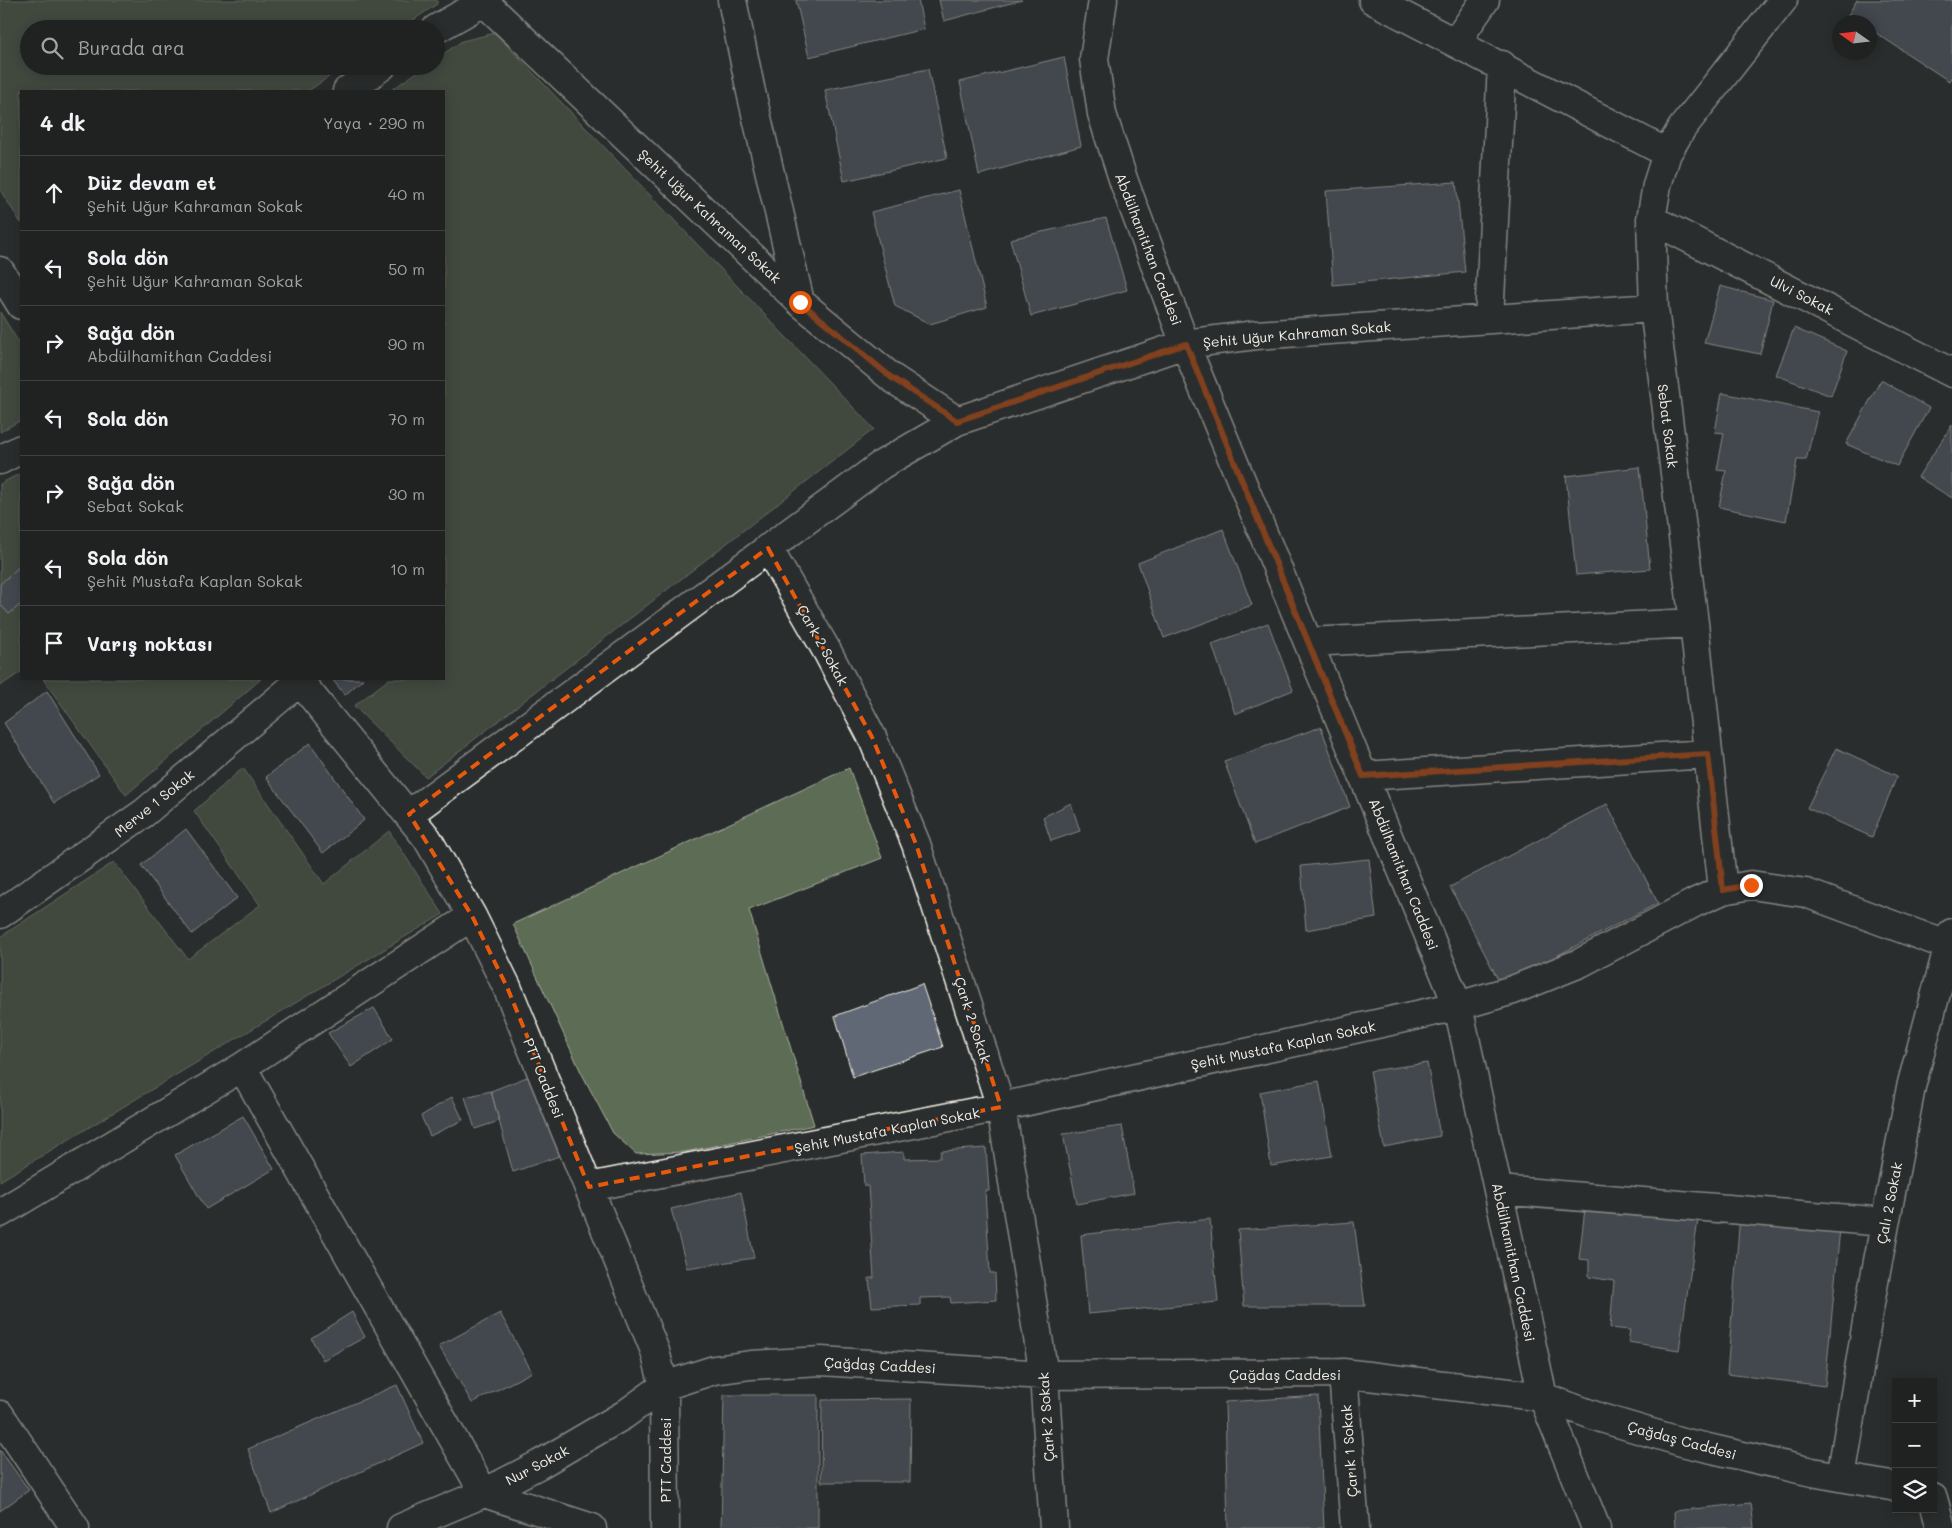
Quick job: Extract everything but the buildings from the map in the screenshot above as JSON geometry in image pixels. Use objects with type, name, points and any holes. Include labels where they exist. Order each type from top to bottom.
[{"type":"street","points":[[445,24],[484,0]]},
{"type":"street","name":"Şehit Uğur Kahraman Sokak","points":[[484,0],[800,302],[892,378],[957,421],[1186,344],[1256,334],[1654,308]]},
{"type":"street","points":[[732,0],[751,92],[800,302]]},
{"type":"street","points":[[1087,0],[1094,59]]},
{"type":"street","name":"Abdülhamithan Caddesi","points":[[1102,0],[1094,59],[1102,114],[1124,182],[1186,344],[1458,1006],[1543,1397],[1596,1528]]},
{"type":"street","points":[[1373,0],[1502,65],[1667,153]]},
{"type":"street","points":[[1456,42],[1485,0]]},
{"type":"street","name":"Sebat Sokak","points":[[1723,890],[1694,623],[1654,308],[1651,219],[1657,185],[1667,153],[1682,128],[1783,0]]},
{"type":"street","points":[[1489,319],[1502,65]]},
{"type":"street","points":[[348,90],[369,75]]},
{"type":"street","name":"Ulvi Sokak","points":[[1651,219],[1952,373]]},
{"type":"street","points":[[0,271],[20,303]]},
{"type":"street","points":[[409,814],[880,465],[957,421]]},
{"type":"street","points":[[0,460],[20,450]]},
{"type":"street","name":"Çark 2 Sokak","points":[[768,548],[828,653],[876,746],[916,844],[1001,1107],[1044,1375],[1054,1528]]},
{"type":"street","points":[[1308,642],[1694,623]]},
{"type":"street","name":"PTT Caddesi","points":[[299,680],[409,814],[426,838],[472,916],[507,986],[655,1351],[664,1386],[664,1528]]},
{"type":"street","name":"Merve 1 Sokak","points":[[0,914],[144,813],[299,680]]},
{"type":"street","points":[[1363,776],[1708,754]]},
{"type":"street","name":"Şehit Mustafa Kaplan Sokak","points":[[588,1187],[1001,1107],[1458,1006],[1513,990],[1580,963],[1723,890],[1751,885],[1806,893],[1951,942]]},
{"type":"street","points":[[0,1213],[242,1067],[472,916]]},
{"type":"street","name":"Çalı 2 Sokak","points":[[1841,1477],[1885,1222],[1911,1087],[1951,942]]},
{"type":"street","points":[[242,1067],[484,1493],[592,1528]]},
{"type":"street","points":[[1498,1190],[1885,1222]]},
{"type":"street","name":"Çağdaş Caddesi","points":[[664,1386],[714,1370],[751,1365],[821,1361],[1044,1375],[1343,1373],[1543,1397],[1601,1418],[1682,1442],[1892,1486]]},
{"type":"street","name":"Çarık 1 Sokak","points":[[1343,1373],[1354,1528]]},
{"type":"street","name":"Nur Sokak","points":[[401,1528],[484,1493],[577,1444],[624,1415],[664,1386]]},
{"type":"street","points":[[0,1415],[75,1528]]},
{"type":"street","points":[[1937,1496],[1952,1496]]},
{"type":"street","points":[[1937,1512],[1941,1528]]},
{"type":"highlighted area","points":[[768,548],[872,737],[916,844],[1001,1107],[589,1187],[507,987],[472,916],[409,814]]},
{"type":"green space","points":[[0,0],[437,0],[437,4],[413,20],[20,20],[20,75],[332,75],[309,90],[20,90],[20,221],[0,190]]},
{"type":"green space","points":[[495,33],[874,429],[426,777],[354,706],[388,680],[445,680],[445,90],[391,90],[413,75],[445,75],[445,53],[462,41]]},
{"type":"green space","points":[[0,312],[20,344],[20,421],[0,432]]},
{"type":"green space","points":[[20,474],[20,673],[0,686],[0,484]]},
{"type":"green space","points":[[44,680],[260,680],[126,795]]},
{"type":"green space","points":[[243,768],[324,884],[389,831],[443,914],[0,1181],[0,937],[114,862],[188,959],[260,905],[194,811]]},
{"type":"green space","points":[[849,768],[882,858],[749,910],[814,1125],[685,1152],[636,1154],[613,1133],[581,1072],[513,924]]},
{"type":"route","points":[[800,302],[892,378],[957,421],[1186,344],[1363,776],[1708,754],[1723,890],[1751,885]]}]
